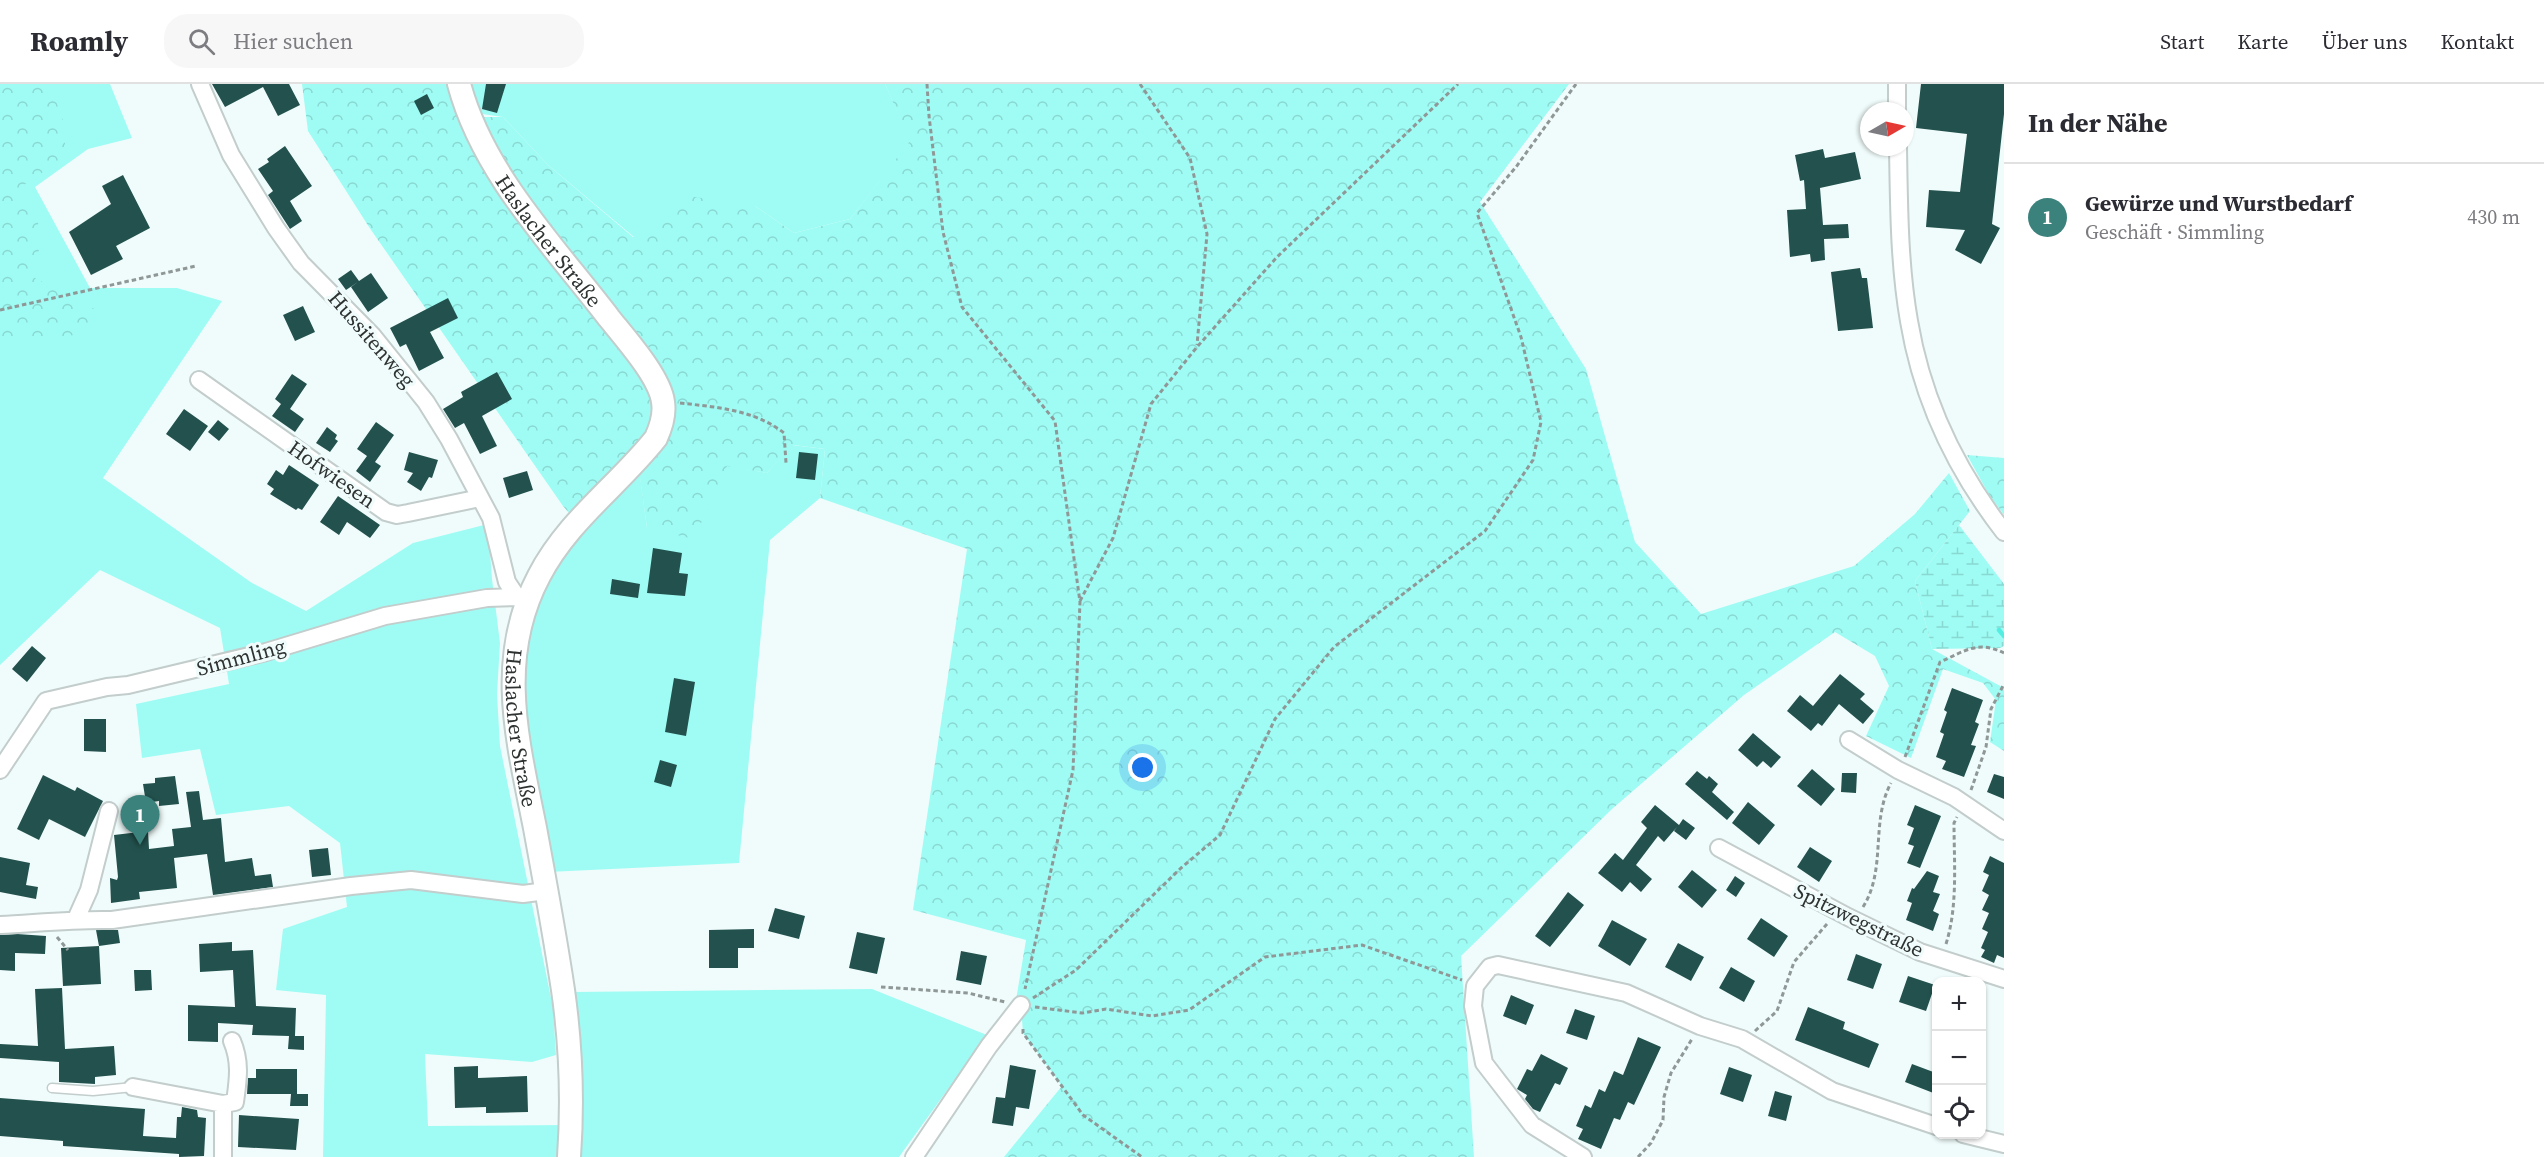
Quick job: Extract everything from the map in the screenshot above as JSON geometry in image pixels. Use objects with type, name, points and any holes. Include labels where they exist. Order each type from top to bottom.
[{"type":"street","name":"Hussitenweg","points":[[200,84],[231,155],[276,228],[301,263],[372,335],[426,402],[449,439],[494,526],[502,570],[522,600]]},
{"type":"street","name":"Haslacher Straße","points":[[459,84],[476,129],[513,194],[646,364],[663,401],[660,428],[656,438],[564,535],[522,600],[513,666],[512,697],[516,732],[546,891],[568,1031],[572,1089],[569,1157]]},
{"type":"street","points":[[1896,84],[1897,102]]},
{"type":"street","points":[[1898,156],[1900,245],[1909,321],[1925,387],[1948,444],[1978,498],[2004,532]]},
{"type":"street","name":"Hofwiesen","points":[[199,380],[386,512],[397,515],[480,498]]},
{"type":"street","name":"Simmling","points":[[0,770],[46,700],[107,687],[129,685],[254,655],[386,616],[487,598],[522,600]]},
{"type":"street","points":[[1849,740],[1898,770],[1965,804],[2004,831]]},
{"type":"street","points":[[76,919],[89,890],[109,811]]},
{"type":"street","name":"Spitzwegstraße","points":[[1719,848],[1846,916],[1920,951],[2004,980]]},
{"type":"street","points":[[0,925],[76,919],[112,921],[351,886],[411,880],[523,894],[546,891]]},
{"type":"street","points":[[1583,1157],[1532,1125],[1484,1063],[1473,1006],[1475,986],[1490,967],[1498,965],[1626,993],[1700,1026],[1742,1039],[1832,1091],[1932,1125]]},
{"type":"street","points":[[914,1157],[989,1046],[1022,1005]]},
{"type":"street","points":[[133,1087],[223,1104],[235,1102],[238,1055],[232,1041]]},
{"type":"street","points":[[223,1104],[223,1157]]},
{"type":"street","points":[[1984,1139],[2004,1144]]},
{"type":"lane","points":[[52,1088],[93,1091],[133,1087]]},
{"type":"path","points":[[927,84],[943,232],[962,307],[1054,422],[1080,603],[1073,770],[1022,1005],[1023,1033],[1083,1115],[1142,1157]]},
{"type":"path","points":[[1140,84],[1190,158],[1207,234],[1197,347]]},
{"type":"path","points":[[1080,603],[1113,538],[1151,404],[1197,347],[1277,257],[1458,84]]},
{"type":"path","points":[[1022,1005],[1076,970],[1181,868],[1220,836],[1275,719],[1334,647],[1485,531],[1533,460],[1541,422],[1521,337],[1477,213],[1516,167],[1576,84]]},
{"type":"path","points":[[0,309],[196,266]]},
{"type":"path","points":[[663,401],[735,411],[770,422],[784,434],[786,463]]},
{"type":"path","points":[[1908,753],[1941,663],[1968,649],[1980,646],[1994,648],[2004,653]]},
{"type":"path","points":[[1941,958],[1950,931],[1954,873],[1954,823],[1965,804],[1986,747],[1991,709],[2004,684]]},
{"type":"path","points":[[1742,1039],[1777,1011],[1794,962],[1870,895],[1876,874],[1881,808],[1898,770]]},
{"type":"path","points":[[56,936],[68,950]]},
{"type":"path","points":[[881,987],[968,993],[1022,1005],[1082,1013],[1106,1009],[1152,1016],[1189,1010],[1265,957],[1362,945],[1475,986]]},
{"type":"path","points":[[1638,1157],[1651,1143],[1663,1120],[1664,1097],[1671,1073],[1700,1026]]},
{"type":"green space","points":[[0,84],[110,84],[132,138],[88,149],[35,187],[90,288],[177,288],[222,301],[103,478],[252,583],[306,611],[413,543],[488,524],[500,643],[497,694],[500,746],[553,1008],[556,1055],[532,1062],[425,1054],[428,1126],[566,1125],[564,1157],[323,1157],[326,995],[276,990],[283,929],[347,907],[340,843],[289,806],[216,815],[200,749],[142,758],[136,704],[229,684],[220,628],[100,570],[0,665]]},
{"type":"green space","points":[[0,84],[50,84],[65,126],[65,157],[24,185],[38,222],[40,245],[33,277],[102,313],[75,335],[26,340],[0,339]]},
{"type":"green space","points":[[302,84],[454,84],[463,118],[647,375],[658,427],[576,521],[563,506],[369,227],[308,131]]},
{"type":"green space","points":[[463,84],[885,84],[911,141],[850,219],[794,233],[755,206],[652,225],[634,237],[548,165],[503,117],[475,113]]},
{"type":"green space","points":[[885,84],[1569,84],[1480,202],[1586,369],[1635,542],[1701,614],[1854,566],[1915,514],[1949,473],[1970,511],[1915,581],[1932,649],[2004,688],[2004,751],[1990,742],[1996,700],[1983,683],[1943,669],[1911,758],[1866,736],[1889,686],[1875,656],[1835,632],[1744,695],[1612,809],[1461,956],[1474,1157],[1004,1157],[1062,1086],[1023,1033],[1021,1006],[1016,1000],[1026,940],[913,910],[967,549],[820,498],[825,449],[793,445],[767,473],[727,466],[694,539],[647,528],[639,471],[671,424],[568,258],[473,117],[503,117],[548,165],[633,237],[688,196],[755,206],[794,233],[850,219],[910,141]]},
{"type":"green space","points":[[792,445],[825,449],[820,498],[770,540],[739,863],[548,872],[526,746],[520,658],[545,580],[638,461],[647,528],[727,465],[767,473]]},
{"type":"green space","points":[[1967,455],[2004,458],[2004,515],[1988,493]]},
{"type":"green space","points":[[1959,525],[2004,584],[2004,646],[2000,648],[1932,649],[1915,581]]},
{"type":"green space","points":[[872,989],[987,1035],[899,1157],[578,1157],[573,992]]},
{"type":"building","points":[[212,84],[289,84],[300,105],[278,116],[263,87],[225,107]]},
{"type":"building","points":[[486,84],[506,84],[497,113],[482,109]]},
{"type":"building","points":[[1921,84],[2004,84],[2004,114],[1992,224],[2000,228],[1981,264],[1955,250],[1965,230],[1926,227],[1929,190],[1960,192],[1967,134],[1916,128]]},
{"type":"building","points":[[427,94],[434,108],[421,115],[414,101]]},
{"type":"building","points":[[285,146],[312,186],[290,201],[302,221],[290,229],[268,195],[273,191],[258,169],[269,162],[267,159]]},
{"type":"building","points":[[1823,149],[1825,158],[1855,152],[1861,179],[1820,188],[1823,225],[1848,224],[1849,238],[1824,239],[1825,260],[1811,262],[1810,254],[1790,257],[1787,210],[1806,209],[1804,180],[1800,181],[1795,155]]},
{"type":"building","points":[[123,175],[150,228],[116,246],[123,259],[91,275],[69,232],[111,204],[102,186]]},
{"type":"building","points":[[1860,268],[1862,278],[1867,278],[1873,328],[1838,331],[1831,272]]},
{"type":"building","points":[[351,270],[359,281],[371,273],[388,298],[368,312],[351,287],[358,282],[346,290],[338,279]]},
{"type":"building","points":[[448,298],[458,318],[430,332],[444,358],[419,371],[406,344],[400,347],[390,328]]},
{"type":"building","points":[[303,306],[315,332],[295,341],[283,315]]},
{"type":"building","points":[[497,372],[512,399],[482,416],[497,446],[480,454],[464,423],[455,428],[443,409],[463,397],[461,392]]},
{"type":"building","points":[[292,374],[307,384],[290,409],[304,419],[295,432],[272,416],[281,404],[275,399]]},
{"type":"building","points":[[184,409],[208,426],[190,451],[166,434]]},
{"type":"building","points":[[218,420],[229,429],[219,441],[208,432]]},
{"type":"building","points":[[376,422],[394,435],[375,462],[381,466],[370,482],[356,471],[367,456],[357,449]]},
{"type":"building","points":[[327,427],[337,435],[335,439],[338,441],[330,452],[316,443]]},
{"type":"building","points":[[409,452],[438,460],[432,478],[429,477],[421,491],[407,482],[413,473],[404,470]]},
{"type":"building","points":[[799,452],[818,454],[815,480],[796,478]]},
{"type":"building","points":[[289,465],[319,485],[302,510],[298,508],[296,510],[270,494],[274,489],[267,484],[276,470],[283,475]]},
{"type":"building","points":[[527,471],[533,490],[509,498],[503,478]]},
{"type":"building","points":[[338,496],[380,525],[370,538],[347,522],[339,535],[320,522]]},
{"type":"building","points":[[653,548],[682,553],[679,573],[688,574],[685,596],[647,593]]},
{"type":"building","points":[[612,579],[640,584],[638,598],[610,594]]},
{"type":"building","points":[[32,646],[46,658],[27,682],[12,669]]},
{"type":"building","points":[[1840,674],[1865,694],[1860,699],[1874,711],[1863,724],[1839,704],[1822,726],[1818,723],[1811,731],[1787,711],[1800,695],[1813,706]]},
{"type":"building","points":[[674,678],[695,682],[686,736],[665,732]]},
{"type":"building","points":[[1952,688],[1983,700],[1975,722],[1979,724],[1971,745],[1976,746],[1964,777],[1942,769],[1946,761],[1936,757],[1944,734],[1940,732],[1947,712],[1944,710]]},
{"type":"building","points":[[84,719],[106,719],[106,752],[84,751]]},
{"type":"building","points":[[1753,733],[1781,757],[1771,768],[1763,761],[1757,767],[1738,750]]},
{"type":"building","points":[[660,760],[677,765],[671,787],[654,782]]},
{"type":"building","points":[[1812,769],[1835,789],[1821,806],[1797,786]]},
{"type":"building","points":[[1697,771],[1707,779],[1709,776],[1718,784],[1712,792],[1734,812],[1727,820],[1685,784]]},
{"type":"building","points":[[1842,773],[1857,773],[1856,793],[1841,792]]},
{"type":"building","points":[[1994,774],[2004,777],[2004,799],[1987,792]]},
{"type":"building","points":[[43,775],[75,791],[77,787],[103,801],[85,837],[49,819],[39,840],[17,829]]},
{"type":"building","points":[[175,776],[179,804],[159,806],[159,801],[146,803],[143,784],[155,783],[155,778]]},
{"type":"building","points":[[199,791],[203,820],[221,818],[225,862],[252,858],[255,876],[271,874],[273,887],[213,895],[207,854],[174,858],[177,888],[139,892],[140,899],[111,903],[110,878],[117,880],[118,877],[114,835],[148,831],[149,849],[174,846],[172,829],[191,827],[186,792]]},
{"type":"building","points":[[1748,802],[1775,825],[1759,845],[1732,823]]},
{"type":"building","points":[[1655,805],[1679,825],[1683,819],[1695,828],[1686,840],[1674,831],[1677,827],[1664,842],[1658,836],[1636,865],[1652,879],[1641,892],[1630,882],[1622,892],[1598,873],[1615,853],[1623,860],[1647,828],[1641,822]]},
{"type":"building","points":[[1915,805],[1941,816],[1920,868],[1907,863],[1914,846],[1908,844],[1914,828],[1907,825]]},
{"type":"building","points":[[1810,847],[1832,861],[1819,882],[1797,867]]},
{"type":"building","points":[[328,848],[331,875],[312,877],[309,850]]},
{"type":"building","points":[[1990,856],[2004,863],[2004,958],[1997,955],[1994,963],[1981,957],[1985,950],[1981,948],[1988,932],[1982,929],[1989,913],[1982,910],[1989,895],[1982,891],[1989,875],[1983,872]]},
{"type":"building","points":[[0,857],[30,863],[26,885],[38,887],[36,899],[0,892]]},
{"type":"building","points":[[1692,870],[1717,890],[1702,908],[1678,887]]},
{"type":"building","points":[[1927,871],[1939,876],[1933,892],[1940,894],[1933,911],[1939,914],[1933,931],[1906,920],[1912,903],[1907,901],[1912,888],[1914,889]]},
{"type":"building","points":[[1735,876],[1745,883],[1736,897],[1726,890]]},
{"type":"building","points":[[1568,892],[1584,905],[1550,947],[1535,936]]},
{"type":"building","points":[[775,908],[805,916],[799,939],[768,931]]},
{"type":"building","points":[[1761,918],[1788,936],[1774,957],[1747,939]]},
{"type":"building","points":[[1612,920],[1647,939],[1630,966],[1598,946]]},
{"type":"building","points":[[754,929],[754,948],[738,948],[738,968],[709,968],[709,930]]},
{"type":"building","points":[[96,930],[118,930],[120,943],[99,946]]},
{"type":"building","points":[[857,932],[885,938],[877,974],[849,968]]},
{"type":"building","points":[[0,935],[46,936],[45,954],[15,953],[15,971],[0,970]]},
{"type":"building","points":[[232,942],[232,951],[253,950],[256,1006],[296,1008],[295,1036],[304,1036],[304,1050],[288,1049],[289,1036],[252,1035],[253,1025],[218,1023],[218,1042],[188,1041],[188,1005],[235,1007],[233,970],[200,972],[199,944]]},
{"type":"building","points":[[1678,943],[1704,957],[1691,981],[1665,967]]},
{"type":"building","points":[[99,946],[101,984],[63,986],[61,948]]},
{"type":"building","points":[[961,951],[987,956],[981,985],[956,980]]},
{"type":"building","points":[[1856,954],[1882,964],[1873,989],[1847,980]]},
{"type":"building","points":[[1731,967],[1755,981],[1744,1002],[1719,988]]},
{"type":"building","points":[[134,970],[151,970],[152,990],[135,991]]},
{"type":"building","points":[[1908,976],[1932,984],[1932,994],[1926,1011],[1899,1002]]},
{"type":"building","points":[[62,988],[65,1049],[114,1046],[116,1075],[95,1077],[95,1084],[59,1082],[59,1062],[0,1058],[0,1044],[38,1046],[35,989]]},
{"type":"building","points":[[1511,995],[1534,1005],[1526,1025],[1503,1016]]},
{"type":"building","points":[[1808,1007],[1845,1022],[1843,1029],[1879,1044],[1869,1068],[1795,1040]]},
{"type":"building","points":[[1575,1009],[1595,1016],[1587,1040],[1566,1033]]},
{"type":"building","points":[[1638,1037],[1661,1047],[1634,1105],[1628,1102],[1620,1120],[1614,1118],[1601,1149],[1578,1139],[1583,1129],[1576,1126],[1585,1105],[1591,1108],[1599,1089],[1605,1092],[1614,1071],[1623,1075]]},
{"type":"building","points":[[1541,1054],[1568,1068],[1560,1085],[1555,1083],[1540,1112],[1533,1109],[1525,1099],[1527,1095],[1517,1089],[1527,1069],[1532,1071]]},
{"type":"building","points":[[1912,1064],[1932,1072],[1932,1092],[1905,1082]]},
{"type":"building","points":[[1010,1065],[1036,1070],[1029,1109],[1016,1107],[1013,1126],[992,1123],[996,1097],[1005,1098]]},
{"type":"building","points":[[478,1066],[478,1078],[527,1076],[528,1112],[486,1113],[486,1107],[455,1108],[454,1067]]},
{"type":"building","points":[[1729,1067],[1752,1075],[1743,1102],[1720,1094]]},
{"type":"building","points":[[256,1069],[297,1069],[297,1094],[247,1094],[248,1078],[256,1078]]},
{"type":"building","points":[[1775,1091],[1792,1096],[1786,1121],[1768,1116]]},
{"type":"building","points":[[291,1094],[308,1094],[308,1106],[290,1106]]},
{"type":"building","points":[[0,1098],[145,1109],[143,1136],[176,1138],[177,1117],[181,1117],[182,1107],[197,1110],[198,1117],[206,1118],[204,1156],[179,1157],[179,1154],[63,1146],[63,1141],[0,1136]]},
{"type":"building","points":[[239,1115],[299,1119],[296,1150],[238,1147]]},
{"type":"waterway","points":[[1999,630],[2004,636]]},
{"type":"place","name":"Gewürze und Wurstbedarf","points":[[140,845]]}]
